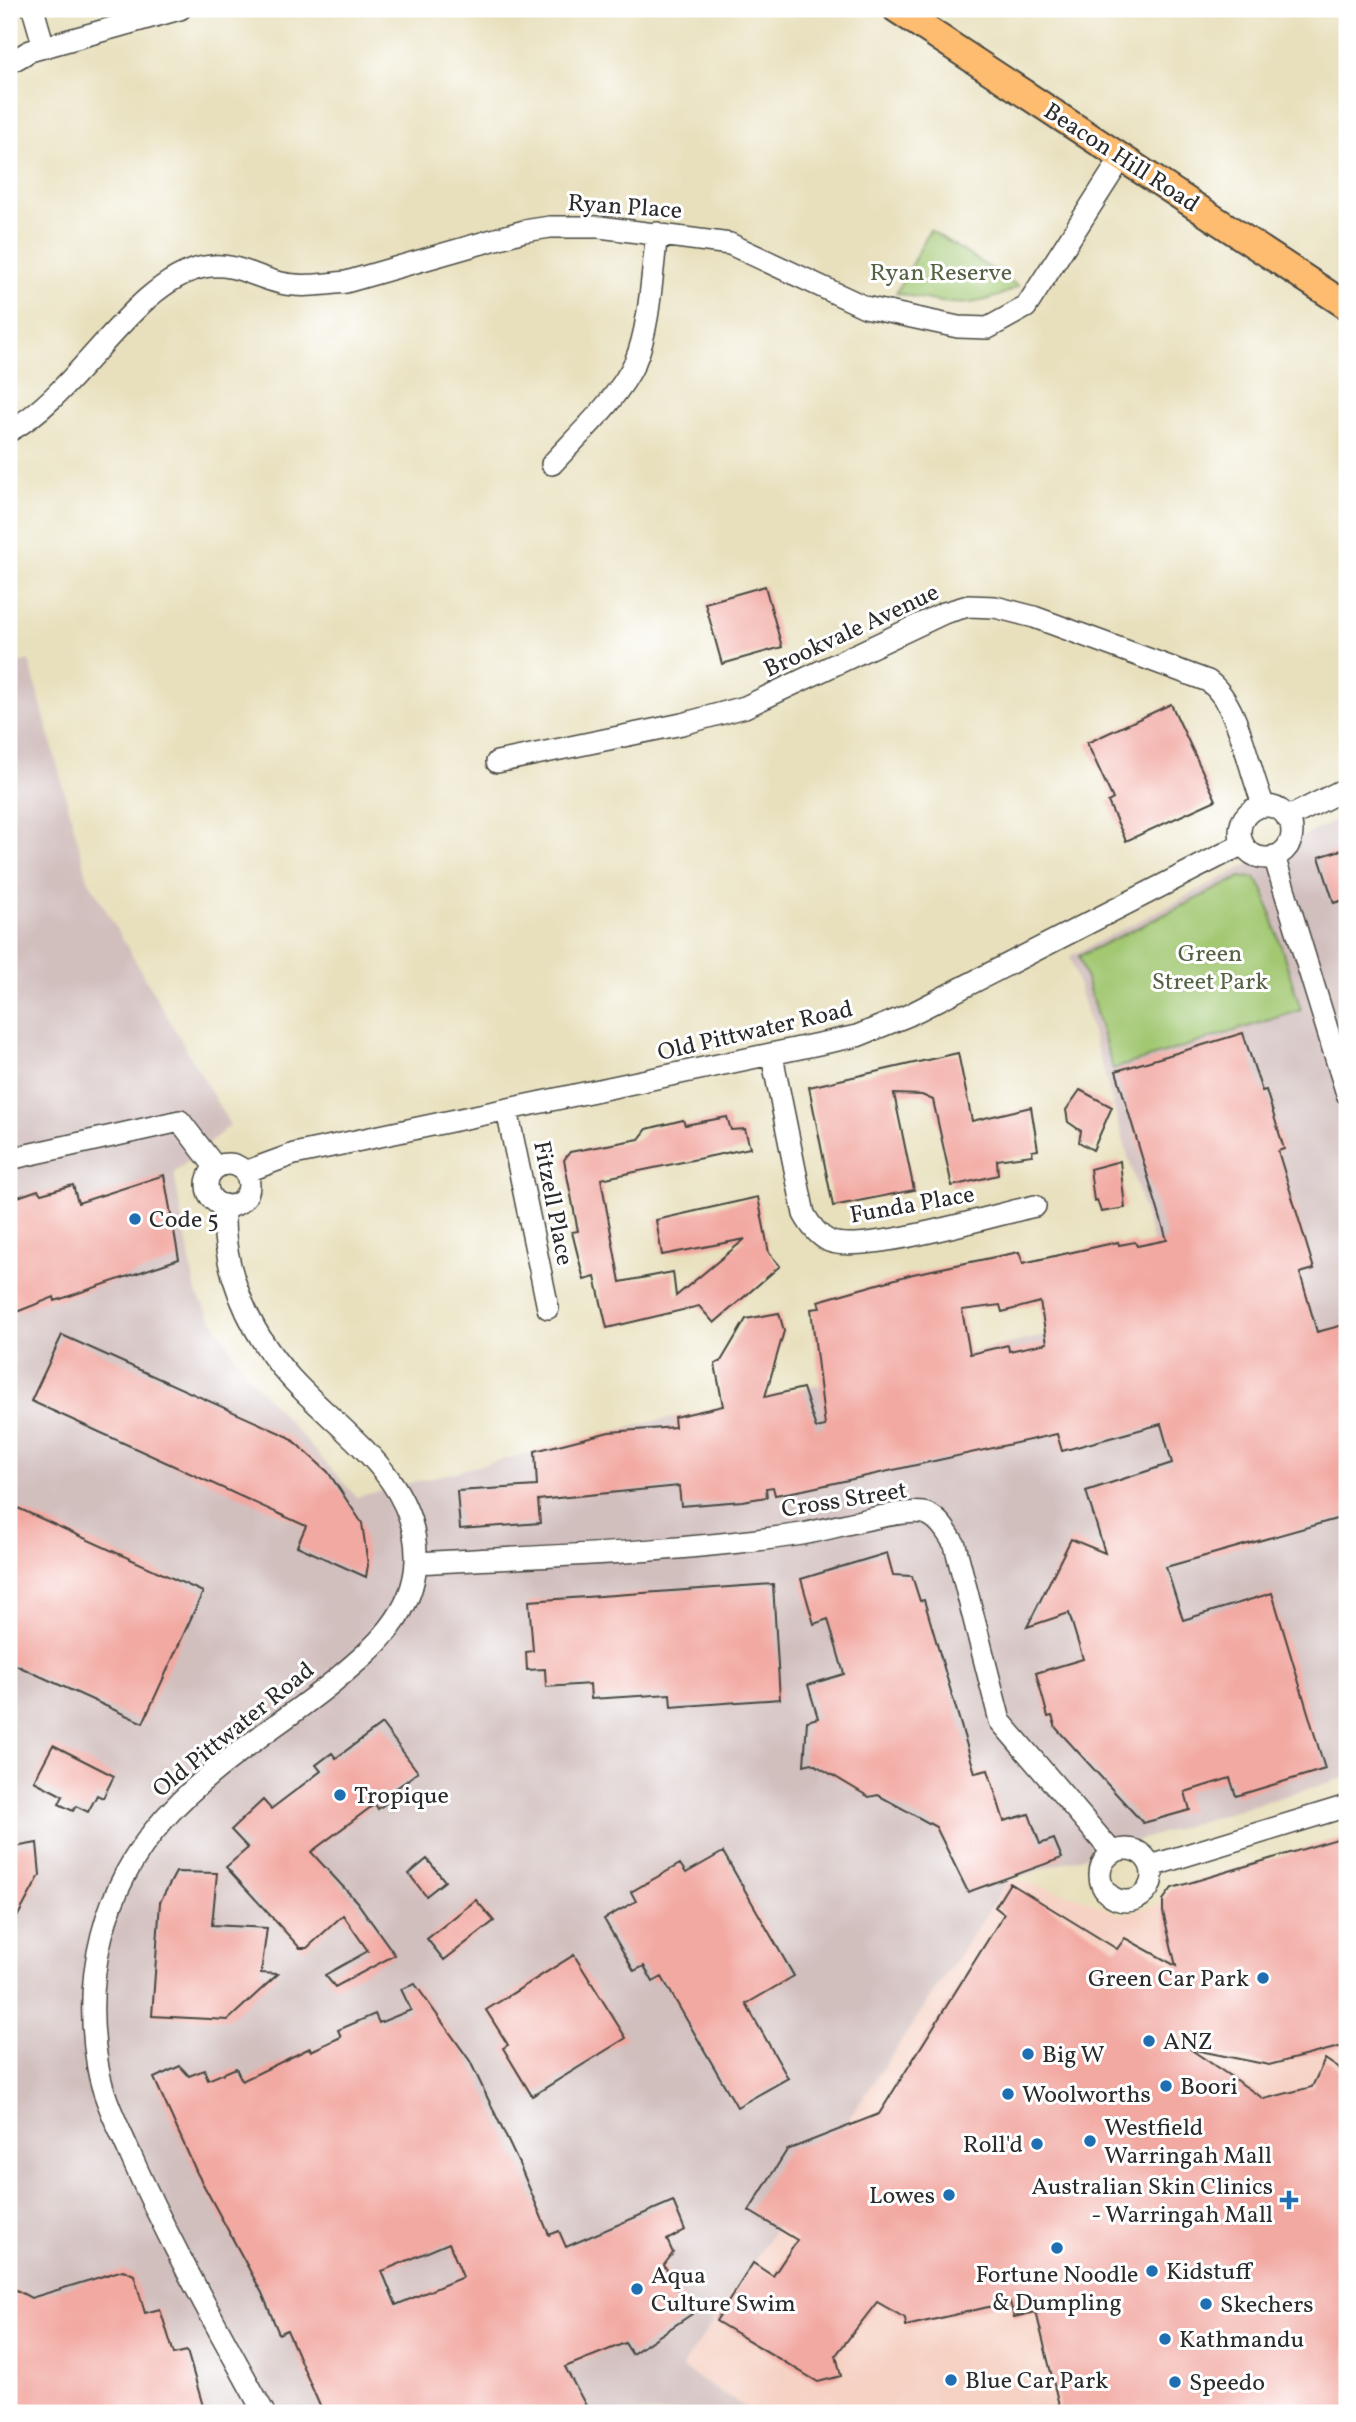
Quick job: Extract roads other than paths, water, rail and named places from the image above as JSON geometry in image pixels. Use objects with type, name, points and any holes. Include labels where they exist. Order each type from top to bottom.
[{"type":"main road","name":"Beacon Hill Road","points":[[896,9],[1347,306]]},
{"type":"street","points":[[33,9],[44,47]]},
{"type":"street","points":[[9,63],[44,47],[180,9]]},
{"type":"street","name":"Ryan Place","points":[[9,431],[41,411],[150,296],[186,272],[209,266],[232,266],[282,284],[323,285],[346,282],[498,238],[551,227],[575,226],[713,240],[746,249],[816,286],[865,307],[958,327],[988,328],[1026,307],[1122,157]]},
{"type":"street","points":[[552,464],[606,403],[635,362],[649,301],[657,233]]},
{"type":"street","name":"Brookvale Avenue","points":[[497,762],[682,724],[745,707],[944,613],[981,605],[1034,617],[1208,681],[1217,687],[1230,708],[1264,806]]},
{"type":"street","points":[[1287,818],[1347,788]]},
{"type":"street","points":[[1264,806],[1274,807],[1287,818],[1291,828],[1290,840],[1284,850],[1274,856],[1256,856],[1243,844],[1240,832],[1243,820],[1252,811],[1264,806]]},
{"type":"street","name":"Old Pittwater Road","points":[[245,1172],[294,1154],[772,1056],[857,1036],[909,1015],[1243,844]]},
{"type":"street","points":[[1274,856],[1347,1094]]},
{"type":"street","name":"Funda Place","points":[[772,1056],[804,1214],[813,1229],[829,1241],[869,1243],[1035,1206]]},
{"type":"street","name":"Fitzell Place","points":[[507,1110],[548,1308]]},
{"type":"street","points":[[9,1159],[180,1121],[216,1168]]},
{"type":"street","points":[[229,1164],[245,1172],[248,1179],[247,1193],[238,1203],[224,1205],[213,1199],[208,1189],[209,1177],[216,1168],[229,1164]]},
{"type":"street","name":"Old Pittwater Road","points":[[224,1205],[226,1251],[251,1320],[288,1375],[367,1452],[397,1489],[412,1526],[416,1563],[407,1601],[381,1639],[303,1706],[194,1789],[164,1818],[124,1875],[109,1908],[97,1950],[93,2012],[98,2071],[107,2100],[150,2200],[264,2413]]},
{"type":"street","name":"Cross Street","points":[[416,1563],[704,1546],[804,1533],[883,1516],[926,1513],[940,1523],[955,1545],[1000,1721],[1112,1852]]},
{"type":"street","points":[[1151,1866],[1347,1806]]},
{"type":"street","points":[[1134,1850],[1142,1854],[1151,1866],[1153,1876],[1144,1895],[1128,1902],[1118,1900],[1104,1890],[1100,1877],[1105,1860],[1112,1852],[1134,1850]]},
{"type":"place","name":"Code 5","points":[[135,1219]]},
{"type":"place","name":"Tropique","points":[[340,1795]]},
{"type":"place","name":"Green Car Park","points":[[1263,1978]]},
{"type":"place","name":"ANZ","points":[[1149,2041]]},
{"type":"place","name":"Big W","points":[[1028,2054]]},
{"type":"place","name":"Boori","points":[[1166,2086]]},
{"type":"place","name":"Woolworths","points":[[1008,2094]]},
{"type":"place","name":"Westfield Warringah Mall","points":[[1090,2141]]},
{"type":"place","name":"Roll'd","points":[[1037,2144]]},
{"type":"place","name":"Lowes","points":[[949,2195]]},
{"type":"place","name":"Australian Skin Clinics - Warringah Mall","points":[[1289,2200]]},
{"type":"place","name":"Fortune Noodle & Dumpling","points":[[1057,2248]]},
{"type":"place","name":"Kidstuff","points":[[1152,2271]]},
{"type":"place","name":"Aqua Culture Swim","points":[[637,2289]]},
{"type":"place","name":"Skechers","points":[[1206,2304]]},
{"type":"place","name":"Kathmandu","points":[[1165,2339]]},
{"type":"place","name":"Blue Car Park","points":[[951,2380]]},
{"type":"place","name":"Speedo","points":[[1175,2382]]},
{"type":"park label","name":"Ryan Reserve","points":[[941,272]]},
{"type":"park label","name":"Green Street Park","points":[[1210,967]]}]
